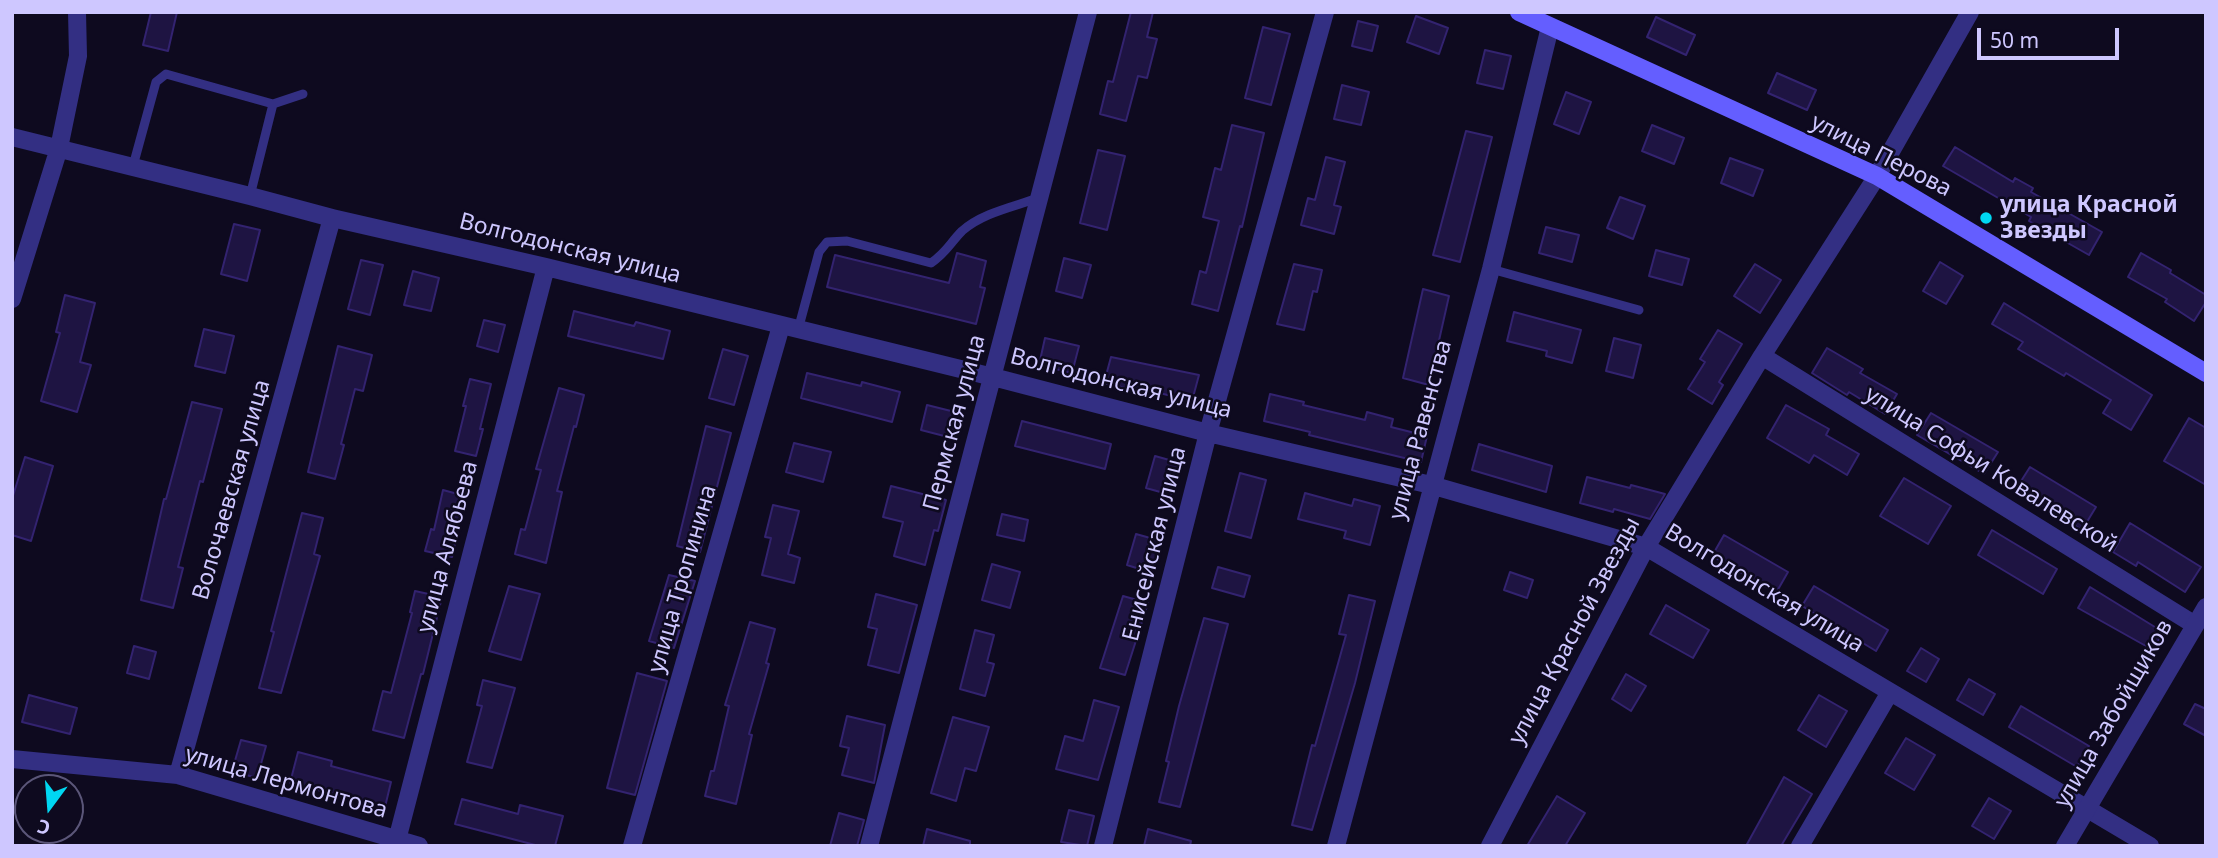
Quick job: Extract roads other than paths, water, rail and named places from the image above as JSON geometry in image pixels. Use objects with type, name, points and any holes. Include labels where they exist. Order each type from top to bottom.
[{"type":"main road","name":"улица Перова","points":[[1519,12],[1877,176],[2206,373]]},
{"type":"street","points":[[12,299],[59,148],[78,56],[77,12]]},
{"type":"street","name":"Пермская улица","points":[[869,846],[1088,12]]},
{"type":"street","name":"Енисейская улица","points":[[1102,846],[1208,433],[1325,12]]},
{"type":"street","name":"улица Красной Звезды","points":[[1490,846],[1646,547],[1762,356],[1877,176],[1970,12]]},
{"type":"street","name":"улица Равенства","points":[[1336,846],[1491,269],[1549,27]]},
{"type":"street","name":"Волгодонская улица","points":[[12,137],[332,218],[546,267],[993,377],[1208,433],[1431,485],[1646,547],[2150,846]]},
{"type":"street","name":"Волочаевская улица","points":[[178,775],[332,218]]},
{"type":"street","name":"улица Алябьева","points":[[397,840],[546,267]]},
{"type":"street","name":"улица Тропинина","points":[[632,846],[789,328]]},
{"type":"street","name":"улица Софьи Ковалевской","points":[[1762,356],[2195,625]]},
{"type":"street","name":"улица Забойщиков","points":[[2065,846],[2206,607]]},
{"type":"street","points":[[1800,846],[1890,692]]},
{"type":"street","name":"улица Лермонтова","points":[[12,759],[178,775],[419,846]]},
{"type":"lane","points":[[133,166],[156,82],[166,74],[273,104],[303,94]]},
{"type":"lane","points":[[250,196],[273,104]]},
{"type":"lane","points":[[789,328],[819,252],[827,242],[846,241],[931,263],[946,253],[961,232],[979,219],[1040,198]]},
{"type":"lane","points":[[1491,269],[1639,310]]},
{"type":"place","name":"улица Красной Звезды","points":[[1986,218]]}]
